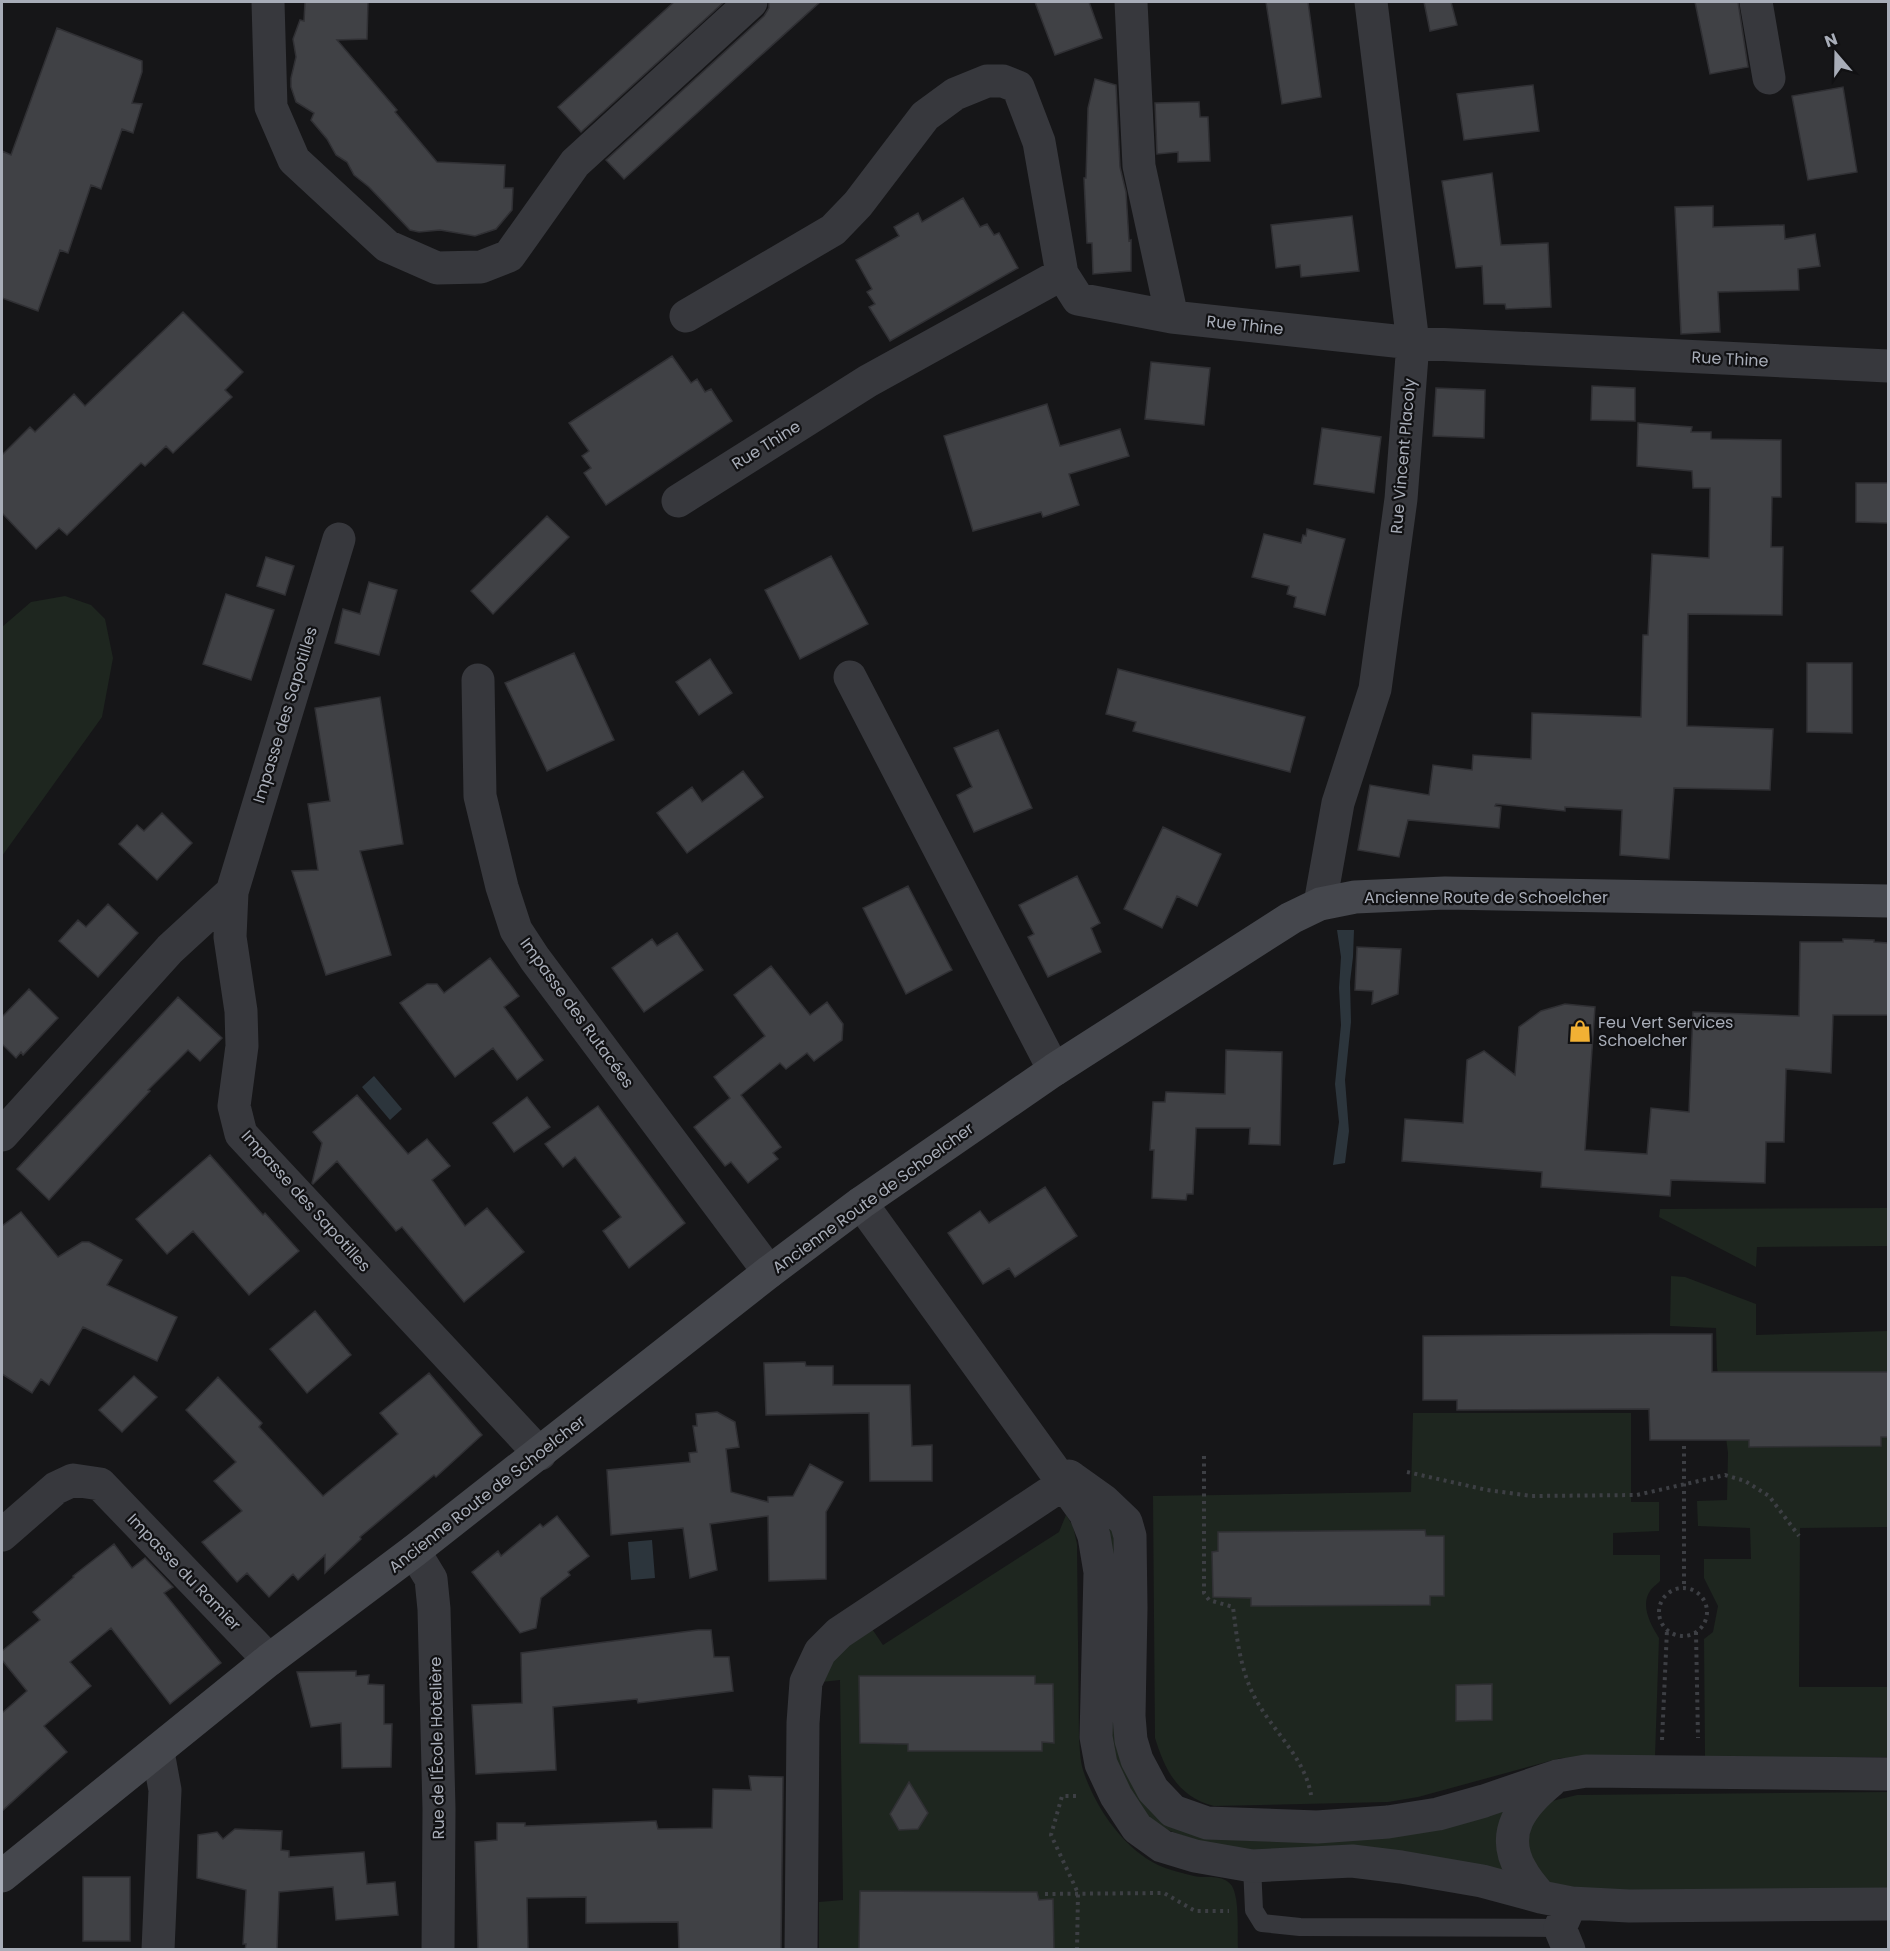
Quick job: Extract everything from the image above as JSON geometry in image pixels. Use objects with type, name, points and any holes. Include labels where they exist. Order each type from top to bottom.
[{"type":"main road","name":"Ancienne Route de Schoelcher","points":[[2,1876],[269,1660],[540,1454],[769,1272],[861,1203],[1054,1070],[1291,918],[1320,903],[1355,897],[1445,893],[1888,901]]},
{"type":"street","points":[[268,2],[271,106],[294,160],[387,246],[437,268],[482,267],[509,256],[575,163],[751,2]]},
{"type":"street","points":[[1131,2],[1139,166],[1172,317]]},
{"type":"street","name":"Rue Vincent Placoly","points":[[1320,903],[1338,803],[1375,689],[1401,499],[1413,343],[1371,2]]},
{"type":"street","points":[[1756,2],[1769,78]]},
{"type":"street","points":[[686,316],[833,230],[858,204],[925,116],[955,94],[987,81],[1003,81],[1018,87],[1039,142],[1054,240],[1062,274]]},
{"type":"street","name":"Rue Thine","points":[[678,501],[868,381],[1062,274],[1078,299],[1172,317],[1413,343],[1888,366]]},
{"type":"street","name":"Impasse des Sapotilles","points":[[339,539],[232,892],[230,937],[241,1011],[242,1046],[234,1107],[241,1134],[540,1454]]},
{"type":"street","points":[[850,677],[1054,1070]]},
{"type":"street","name":"Impasse des Rutacées","points":[[478,680],[480,796],[502,887],[516,930],[535,959],[769,1272]]},
{"type":"street","points":[[2,1136],[170,949],[232,892]]},
{"type":"street","points":[[861,1203],[1061,1474],[1085,1513],[1094,1536],[1100,1572],[1096,1737],[1101,1764],[1116,1796],[1137,1827],[1162,1846],[1195,1856],[1252,1866],[1352,1861],[1482,1881],[1560,1919],[1629,1906],[1888,1904]]},
{"type":"street","points":[[1061,1474],[1118,1513],[1126,1522],[1130,1536],[1129,1716],[1131,1740],[1137,1760],[1153,1790],[1173,1811],[1208,1823],[1317,1827],[1388,1822],[1438,1815],[1557,1776],[1586,1771],[1888,1774]]},
{"type":"street","points":[[801,1950],[803,1723],[806,1682],[820,1652],[839,1633],[1061,1474]]},
{"type":"street","name":"Impasse du Ramier","points":[[2,1535],[56,1488],[72,1480],[100,1484],[269,1660]]},
{"type":"street","name":"Rue de l'École Hotelière","points":[[414,1551],[430,1579],[434,1609],[439,1809],[438,1950]]},
{"type":"street","points":[[158,1752],[165,1790],[158,1950]]},
{"type":"street","points":[[1557,1776],[1531,1798],[1518,1815],[1513,1835],[1514,1855],[1521,1871],[1560,1919]]},
{"type":"lane","points":[[1252,1866],[1254,1910],[1262,1923],[1300,1927],[1560,1919]]},
{"type":"path","points":[[1684,1446],[1684,1588]]},
{"type":"path","points":[[1204,1456],[1204,1593],[1209,1600],[1233,1607],[1239,1656],[1255,1698],[1298,1761],[1309,1784],[1317,1827]]},
{"type":"path","points":[[1407,1472],[1487,1490],[1532,1496],[1637,1495],[1725,1475],[1745,1481],[1769,1496],[1799,1536]]},
{"type":"path","points":[[1684,1588],[1698,1594],[1706,1606],[1705,1620],[1691,1635],[1678,1636],[1667,1630],[1659,1613],[1662,1600],[1672,1591],[1684,1588]]},
{"type":"path","points":[[1662,1771],[1667,1630]]},
{"type":"path","points":[[1696,1632],[1698,1772]]},
{"type":"path","points":[[1077,1950],[1078,1893],[1051,1835],[1062,1796],[1116,1796]]},
{"type":"path","points":[[1045,1894],[1164,1893],[1195,1911],[1254,1910]]},
{"type":"shaded area","points":[[65,596],[91,605],[105,619],[113,658],[102,717],[2,856],[2,627],[31,602]]},
{"type":"shaded area","points":[[1337,930],[1354,930],[1350,982],[1351,1022],[1345,1080],[1349,1131],[1345,1163],[1333,1165],[1339,1122],[1335,1084],[1341,1025],[1339,988],[1341,957]]},
{"type":"shaded area","points":[[374,1076],[402,1109],[390,1120],[362,1087]]},
{"type":"shaded area","points":[[1888,1208],[1888,1246],[1757,1247],[1756,1267],[1659,1217],[1660,1209]]},
{"type":"shaded area","points":[[1671,1276],[1685,1277],[1756,1304],[1756,1335],[1888,1331],[1888,1527],[1800,1528],[1799,1687],[1888,1687],[1888,1757],[1705,1757],[1704,1639],[1713,1632],[1718,1606],[1704,1578],[1704,1559],[1751,1559],[1750,1528],[1698,1526],[1697,1501],[1727,1500],[1728,1453],[1717,1367],[1716,1328],[1670,1326]]},
{"type":"shaded area","points":[[1413,1413],[1631,1413],[1631,1502],[1659,1502],[1659,1531],[1613,1533],[1613,1555],[1660,1555],[1660,1581],[1650,1591],[1646,1603],[1650,1621],[1659,1638],[1655,1757],[1561,1758],[1418,1797],[1388,1802],[1214,1806],[1191,1796],[1175,1781],[1163,1761],[1155,1738],[1153,1496],[1411,1492]]},
{"type":"shaded area","points":[[1066,1515],[1073,1526],[1077,1544],[1079,1739],[1082,1766],[1088,1784],[1112,1825],[1145,1858],[1158,1865],[1194,1876],[1224,1879],[1232,1886],[1237,1908],[1238,1949],[819,1949],[819,1902],[843,1900],[840,1680],[821,1682],[822,1672],[868,1623],[883,1645],[1059,1532]]},
{"type":"shaded area","points":[[1099,1517],[1112,1527],[1118,1544],[1119,1745],[1166,1819],[1512,1808],[1514,1879],[1226,1851],[1156,1826],[1129,1798],[1110,1746]]},
{"type":"shaded area","points":[[652,1540],[655,1578],[631,1580],[628,1542]]},
{"type":"shaded area","points":[[1888,1792],[1888,1894],[1557,1890],[1534,1875],[1526,1850],[1532,1823],[1548,1802],[1577,1795]]},
{"type":"building","points":[[305,2],[368,2],[367,39],[337,40],[397,110],[395,112],[437,162],[505,165],[504,188],[513,188],[512,210],[496,229],[475,236],[440,230],[419,232],[410,230],[369,187],[354,175],[347,162],[336,155],[327,139],[311,120],[314,113],[296,102],[291,87],[296,57],[293,39],[300,20],[304,21]]},
{"type":"building","points":[[674,2],[724,2],[581,132],[558,107]]},
{"type":"building","points":[[769,2],[820,2],[624,179],[606,160],[764,16],[769,8]]},
{"type":"building","points":[[1035,2],[1089,2],[1102,38],[1055,55]]},
{"type":"building","points":[[1266,2],[1308,2],[1321,97],[1282,104]]},
{"type":"building","points":[[1424,2],[1451,2],[1457,25],[1430,31]]},
{"type":"building","points":[[1695,2],[1738,2],[1748,67],[1710,74]]},
{"type":"building","points":[[57,28],[142,61],[142,72],[132,103],[142,104],[133,133],[122,129],[101,189],[91,185],[68,253],[60,250],[38,311],[2,298],[2,151],[11,155]]},
{"type":"building","points":[[1095,79],[1116,85],[1120,167],[1126,192],[1129,241],[1131,240],[1131,271],[1093,274],[1092,243],[1087,243],[1084,178],[1086,178],[1088,108]]},
{"type":"building","points":[[1533,85],[1539,131],[1464,140],[1457,94]]},
{"type":"building","points":[[1843,87],[1857,172],[1808,180],[1792,96]]},
{"type":"building","points":[[1199,102],[1200,117],[1208,117],[1210,161],[1178,162],[1178,152],[1157,154],[1155,103]]},
{"type":"building","points":[[1492,173],[1501,245],[1548,243],[1551,307],[1506,309],[1505,304],[1484,304],[1482,266],[1456,268],[1442,181]]},
{"type":"building","points":[[963,198],[980,227],[987,224],[994,235],[999,233],[1018,268],[890,341],[869,307],[875,304],[867,292],[872,289],[856,260],[899,236],[894,227],[918,213],[922,222]]},
{"type":"building","points":[[1713,206],[1713,227],[1784,225],[1785,239],[1815,234],[1820,266],[1798,269],[1799,290],[1718,292],[1720,332],[1681,334],[1675,207]]},
{"type":"building","points":[[1352,216],[1359,271],[1301,277],[1300,265],[1276,268],[1271,225]]},
{"type":"building","points":[[183,312],[243,372],[225,390],[232,397],[173,453],[166,446],[145,466],[141,463],[67,535],[59,528],[36,549],[2,513],[2,455],[30,427],[35,432],[74,394],[85,406]]},
{"type":"building","points":[[672,356],[691,383],[697,379],[705,392],[711,389],[732,421],[606,505],[584,473],[591,468],[582,456],[589,451],[569,423]]},
{"type":"building","points":[[1151,362],[1210,368],[1204,425],[1145,419]]},
{"type":"building","points":[[1592,386],[1635,388],[1635,421],[1591,420]]},
{"type":"building","points":[[1436,388],[1485,390],[1484,438],[1433,436]]},
{"type":"building","points":[[1047,404],[1060,446],[1120,429],[1129,456],[1069,474],[1079,505],[1043,517],[1041,512],[973,531],[944,436]]},
{"type":"building","points":[[1638,423],[1692,427],[1691,432],[1711,432],[1711,439],[1781,440],[1781,497],[1772,497],[1771,547],[1783,547],[1782,615],[1688,614],[1687,726],[1773,729],[1770,790],[1674,788],[1669,859],[1620,855],[1622,810],[1565,807],[1565,811],[1496,804],[1495,806],[1501,807],[1499,828],[1408,820],[1399,857],[1358,850],[1370,785],[1429,795],[1433,765],[1472,770],[1473,755],[1531,759],[1532,713],[1641,717],[1643,635],[1648,635],[1652,554],[1709,558],[1710,488],[1693,488],[1692,471],[1637,466]]},
{"type":"building","points":[[1322,428],[1381,437],[1374,493],[1314,484]]},
{"type":"building","points":[[1856,483],[1888,483],[1888,523],[1856,522]]},
{"type":"building","points":[[547,516],[569,537],[493,614],[471,591]]},
{"type":"building","points":[[1307,529],[1345,539],[1325,615],[1294,607],[1296,597],[1287,594],[1289,586],[1252,577],[1264,534],[1301,543],[1303,535],[1306,536]]},
{"type":"building","points":[[831,556],[868,624],[800,659],[765,590]]},
{"type":"building","points":[[266,557],[294,566],[285,595],[257,586]]},
{"type":"building","points":[[369,582],[397,590],[379,655],[335,643],[343,609],[360,614]]},
{"type":"building","points":[[226,594],[274,610],[251,680],[203,664]]},
{"type":"building","points":[[574,653],[614,740],[547,771],[505,683]]},
{"type":"building","points":[[710,659],[732,693],[699,715],[676,682]]},
{"type":"building","points":[[1807,663],[1852,663],[1852,733],[1807,732]]},
{"type":"building","points":[[1118,669],[1305,717],[1290,772],[1133,731],[1136,722],[1106,714]]},
{"type":"building","points":[[380,697],[403,844],[360,851],[391,955],[326,975],[292,871],[318,870],[308,804],[330,801],[315,708]]},
{"type":"building","points":[[998,730],[1032,808],[974,832],[957,795],[972,787],[954,748]]},
{"type":"building","points":[[743,771],[763,797],[687,853],[657,813],[692,787],[702,802]]},
{"type":"building","points":[[162,813],[192,843],[157,880],[119,844],[137,825],[144,831]]},
{"type":"building","points":[[1163,827],[1221,854],[1197,906],[1177,896],[1162,928],[1124,909]]},
{"type":"building","points":[[1077,876],[1100,923],[1091,928],[1101,952],[1048,977],[1028,937],[1034,934],[1019,905]]},
{"type":"building","points":[[908,886],[952,970],[906,994],[863,908]]},
{"type":"building","points":[[108,904],[138,933],[98,977],[59,941],[78,920],[86,927]]},
{"type":"building","points":[[677,933],[703,970],[644,1012],[612,968],[652,939],[657,946]]},
{"type":"building","points":[[1843,939],[1888,943],[1888,1015],[1833,1015],[1831,1073],[1786,1069],[1784,1142],[1766,1142],[1765,1183],[1671,1180],[1670,1196],[1541,1187],[1542,1172],[1402,1161],[1405,1119],[1463,1123],[1467,1060],[1484,1051],[1515,1075],[1519,1027],[1541,1011],[1565,1004],[1595,1007],[1585,1150],[1647,1154],[1651,1108],[1689,1112],[1693,1012],[1799,1016],[1800,942],[1843,942]]},
{"type":"building","points":[[1357,947],[1401,949],[1398,994],[1372,1004],[1373,991],[1355,990]]},
{"type":"building","points":[[490,958],[519,996],[504,1007],[543,1060],[517,1080],[493,1048],[455,1077],[400,1003],[427,984],[437,984],[444,993]]},
{"type":"building","points":[[771,966],[810,1015],[827,1002],[843,1024],[842,1040],[814,1061],[807,1053],[786,1069],[780,1063],[741,1095],[781,1147],[773,1153],[778,1159],[748,1183],[731,1162],[725,1166],[694,1127],[730,1098],[714,1077],[765,1036],[734,995]]},
{"type":"building","points":[[29,989],[58,1018],[23,1055],[21,1052],[16,1058],[2,1044],[2,1017]]},
{"type":"building","points":[[178,997],[222,1038],[200,1061],[188,1050],[148,1090],[150,1091],[49,1200],[17,1169]]},
{"type":"building","points":[[1226,1050],[1282,1052],[1280,1145],[1249,1144],[1250,1128],[1196,1128],[1193,1194],[1187,1194],[1186,1200],[1152,1198],[1154,1150],[1150,1150],[1153,1102],[1165,1102],[1166,1092],[1225,1094]]},
{"type":"building","points":[[357,1095],[408,1154],[427,1139],[450,1166],[432,1180],[465,1226],[487,1208],[524,1252],[464,1302],[402,1227],[396,1231],[337,1161],[312,1183],[322,1143],[313,1132]]},
{"type":"building","points":[[527,1097],[550,1127],[514,1152],[493,1123]]},
{"type":"building","points":[[598,1106],[685,1223],[629,1268],[603,1231],[621,1217],[575,1157],[563,1167],[545,1144]]},
{"type":"building","points":[[210,1155],[263,1215],[265,1213],[299,1251],[249,1295],[193,1231],[167,1254],[136,1219]]},
{"type":"building","points":[[1045,1187],[1077,1236],[1015,1277],[1009,1268],[983,1284],[948,1233],[980,1211],[989,1223]]},
{"type":"building","points":[[21,1212],[58,1257],[82,1242],[89,1242],[122,1260],[107,1285],[177,1317],[157,1361],[83,1327],[49,1385],[41,1379],[32,1393],[2,1374],[2,1226]]},
{"type":"building","points":[[315,1311],[351,1355],[307,1393],[270,1349]]},
{"type":"building","points":[[1712,1334],[1712,1372],[1888,1372],[1888,1437],[1881,1437],[1881,1446],[1749,1447],[1749,1440],[1650,1440],[1649,1409],[1457,1410],[1457,1400],[1423,1400],[1423,1336]]},
{"type":"building","points":[[805,1362],[806,1366],[833,1366],[833,1385],[910,1385],[912,1446],[932,1445],[932,1481],[870,1481],[869,1413],[766,1415],[764,1363]]},
{"type":"building","points":[[429,1373],[482,1435],[436,1477],[434,1475],[360,1537],[361,1539],[325,1573],[325,1555],[298,1580],[293,1574],[269,1597],[247,1573],[237,1582],[202,1542],[242,1511],[214,1481],[236,1462],[186,1410],[218,1377],[262,1423],[259,1427],[323,1496],[398,1434],[380,1413]]},
{"type":"building","points":[[134,1376],[157,1397],[122,1432],[99,1410]]},
{"type":"building","points":[[717,1412],[735,1422],[739,1447],[726,1449],[731,1492],[768,1502],[768,1497],[793,1496],[810,1464],[843,1482],[826,1512],[826,1579],[769,1581],[768,1516],[710,1524],[717,1570],[690,1578],[683,1528],[611,1535],[607,1470],[690,1462],[689,1453],[697,1452],[693,1426],[697,1426],[696,1414]]},
{"type":"building","points":[[557,1516],[589,1556],[541,1598],[536,1628],[520,1633],[472,1572],[498,1551],[501,1556],[540,1524],[543,1527]]},
{"type":"building","points":[[1425,1530],[1426,1536],[1444,1536],[1444,1596],[1430,1596],[1430,1605],[1251,1606],[1251,1598],[1213,1597],[1212,1552],[1218,1551],[1218,1532]]},
{"type":"building","points":[[114,1544],[132,1568],[145,1558],[173,1587],[164,1593],[221,1663],[170,1704],[111,1628],[70,1662],[91,1686],[44,1726],[67,1752],[2,1811],[2,1713],[27,1691],[2,1660],[2,1651],[40,1620],[33,1612],[73,1576]]},
{"type":"building","points":[[711,1630],[714,1657],[729,1657],[733,1691],[638,1703],[637,1699],[553,1707],[556,1770],[476,1774],[472,1705],[522,1703],[521,1653]]},
{"type":"building","points":[[356,1671],[356,1676],[369,1675],[368,1684],[384,1685],[384,1724],[392,1724],[391,1767],[342,1768],[341,1723],[311,1727],[297,1672]]},
{"type":"building","points":[[859,1676],[1035,1676],[1035,1684],[1053,1684],[1054,1743],[1042,1742],[1042,1751],[908,1751],[908,1744],[860,1743]]},
{"type":"building","points":[[1492,1684],[1492,1720],[1456,1721],[1456,1685]]},
{"type":"building","points":[[749,1776],[783,1777],[781,1950],[679,1950],[678,1922],[586,1923],[586,1897],[527,1898],[528,1950],[478,1950],[475,1842],[497,1840],[497,1823],[525,1823],[525,1826],[656,1821],[658,1829],[712,1828],[713,1789],[751,1790]]},
{"type":"building","points":[[909,1782],[928,1813],[918,1829],[899,1830],[890,1814]]},
{"type":"building","points":[[235,1829],[282,1831],[281,1850],[289,1851],[289,1857],[364,1852],[367,1884],[395,1882],[398,1915],[336,1920],[333,1887],[279,1892],[277,1950],[245,1950],[246,1944],[243,1944],[246,1890],[197,1878],[198,1835],[217,1832],[223,1839]]},
{"type":"building","points":[[83,1877],[130,1877],[130,1941],[83,1941]]},
{"type":"building","points":[[860,1891],[1037,1892],[1039,1900],[1053,1899],[1054,1950],[859,1950]]},
{"type":"place","name":"Feu Vert Services Schoelcher","points":[[1580,1031]]}]
